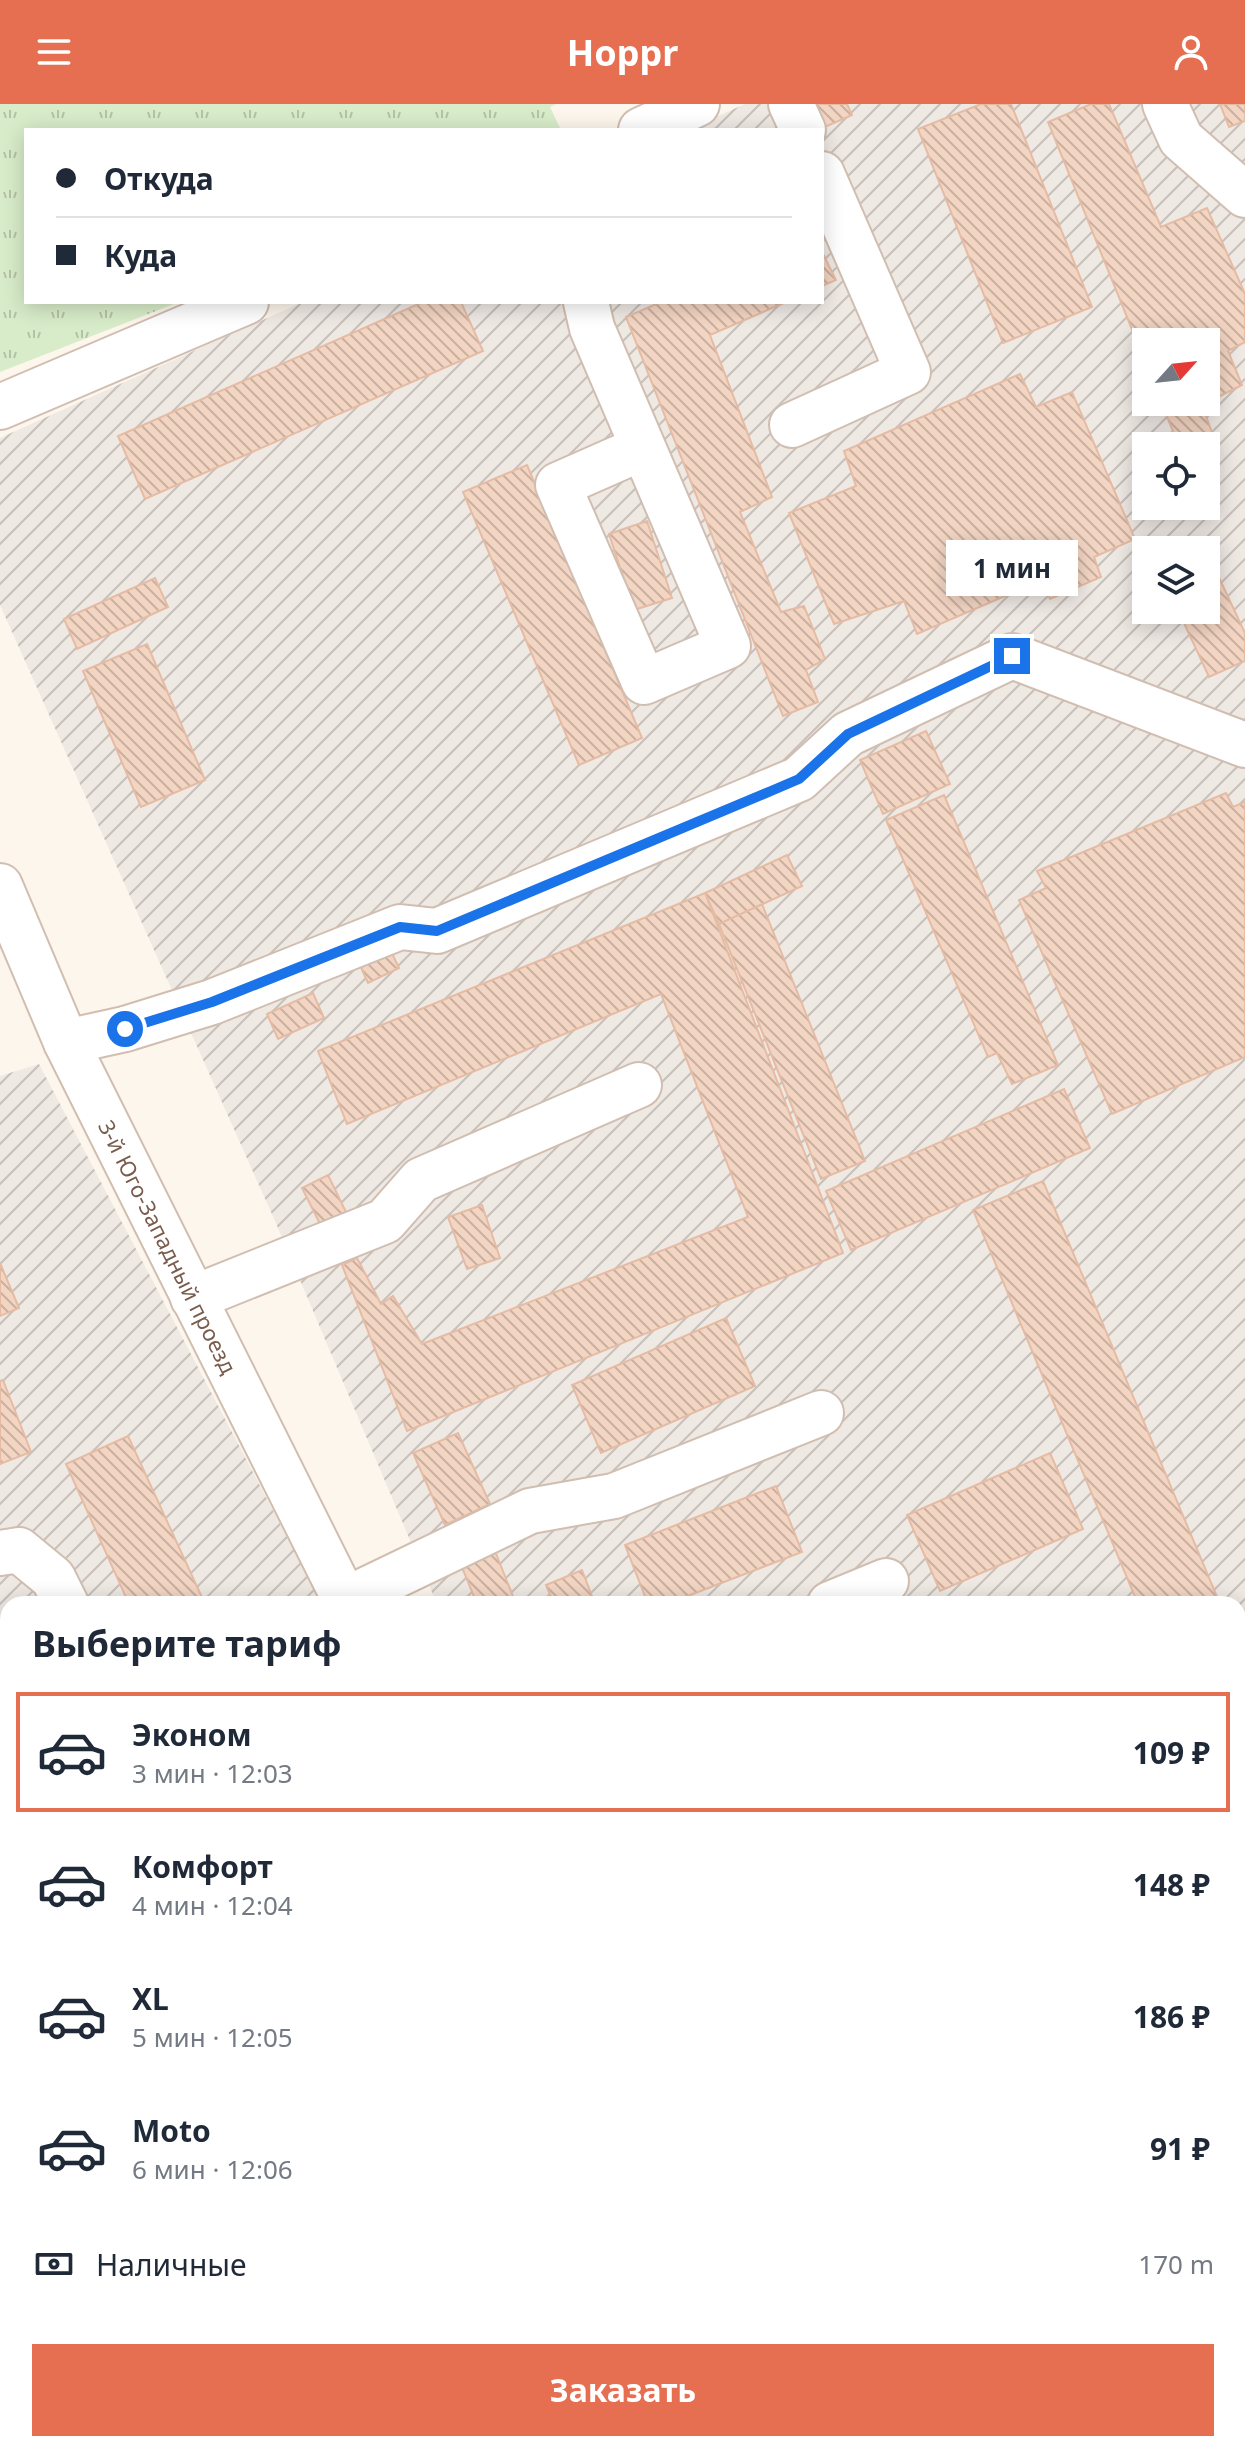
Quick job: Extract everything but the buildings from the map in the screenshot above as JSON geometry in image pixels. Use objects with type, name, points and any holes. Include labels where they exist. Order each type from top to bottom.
[{"type":"street","points":[[645,128],[697,104]]},
{"type":"street","points":[[791,104],[802,128]]},
{"type":"street","points":[[1165,104],[1181,139],[1245,195]]},
{"type":"street","points":[[792,425],[908,372],[824,179]]},
{"type":"street","points":[[0,407],[241,304]]},
{"type":"street","points":[[586,304],[592,328],[728,646],[644,682],[558,485],[642,448]]},
{"type":"street","points":[[66,1042],[125,1029],[212,1002],[400,927],[437,931],[799,779],[848,734],[1012,656],[1245,745]]},
{"type":"street","name":"3-й Юго-Западный проезд","points":[[0,886],[66,1042],[343,1596]]},
{"type":"street","points":[[193,1298],[385,1221],[421,1180],[639,1085]]},
{"type":"street","points":[[358,1596],[530,1511],[614,1496],[821,1413]]},
{"type":"street","points":[[0,1553],[19,1550],[53,1578],[62,1596]]},
{"type":"street","points":[[849,1596],[886,1581]]},
{"type":"shaded area","points":[[745,104],[1245,104],[1245,1596],[434,1596],[275,1221],[0,605],[0,438],[299,304],[824,304],[824,128],[691,128]]},
{"type":"shaded area","points":[[39,1064],[318,1596],[0,1596],[0,1076]]},
{"type":"green space","points":[[0,104],[556,104],[550,107],[560,128],[24,128],[24,304],[174,304],[0,372]]},
{"type":"route","points":[[125,1029],[212,1002],[400,927],[437,931],[771,791],[799,779],[848,734],[1012,656]]}]
